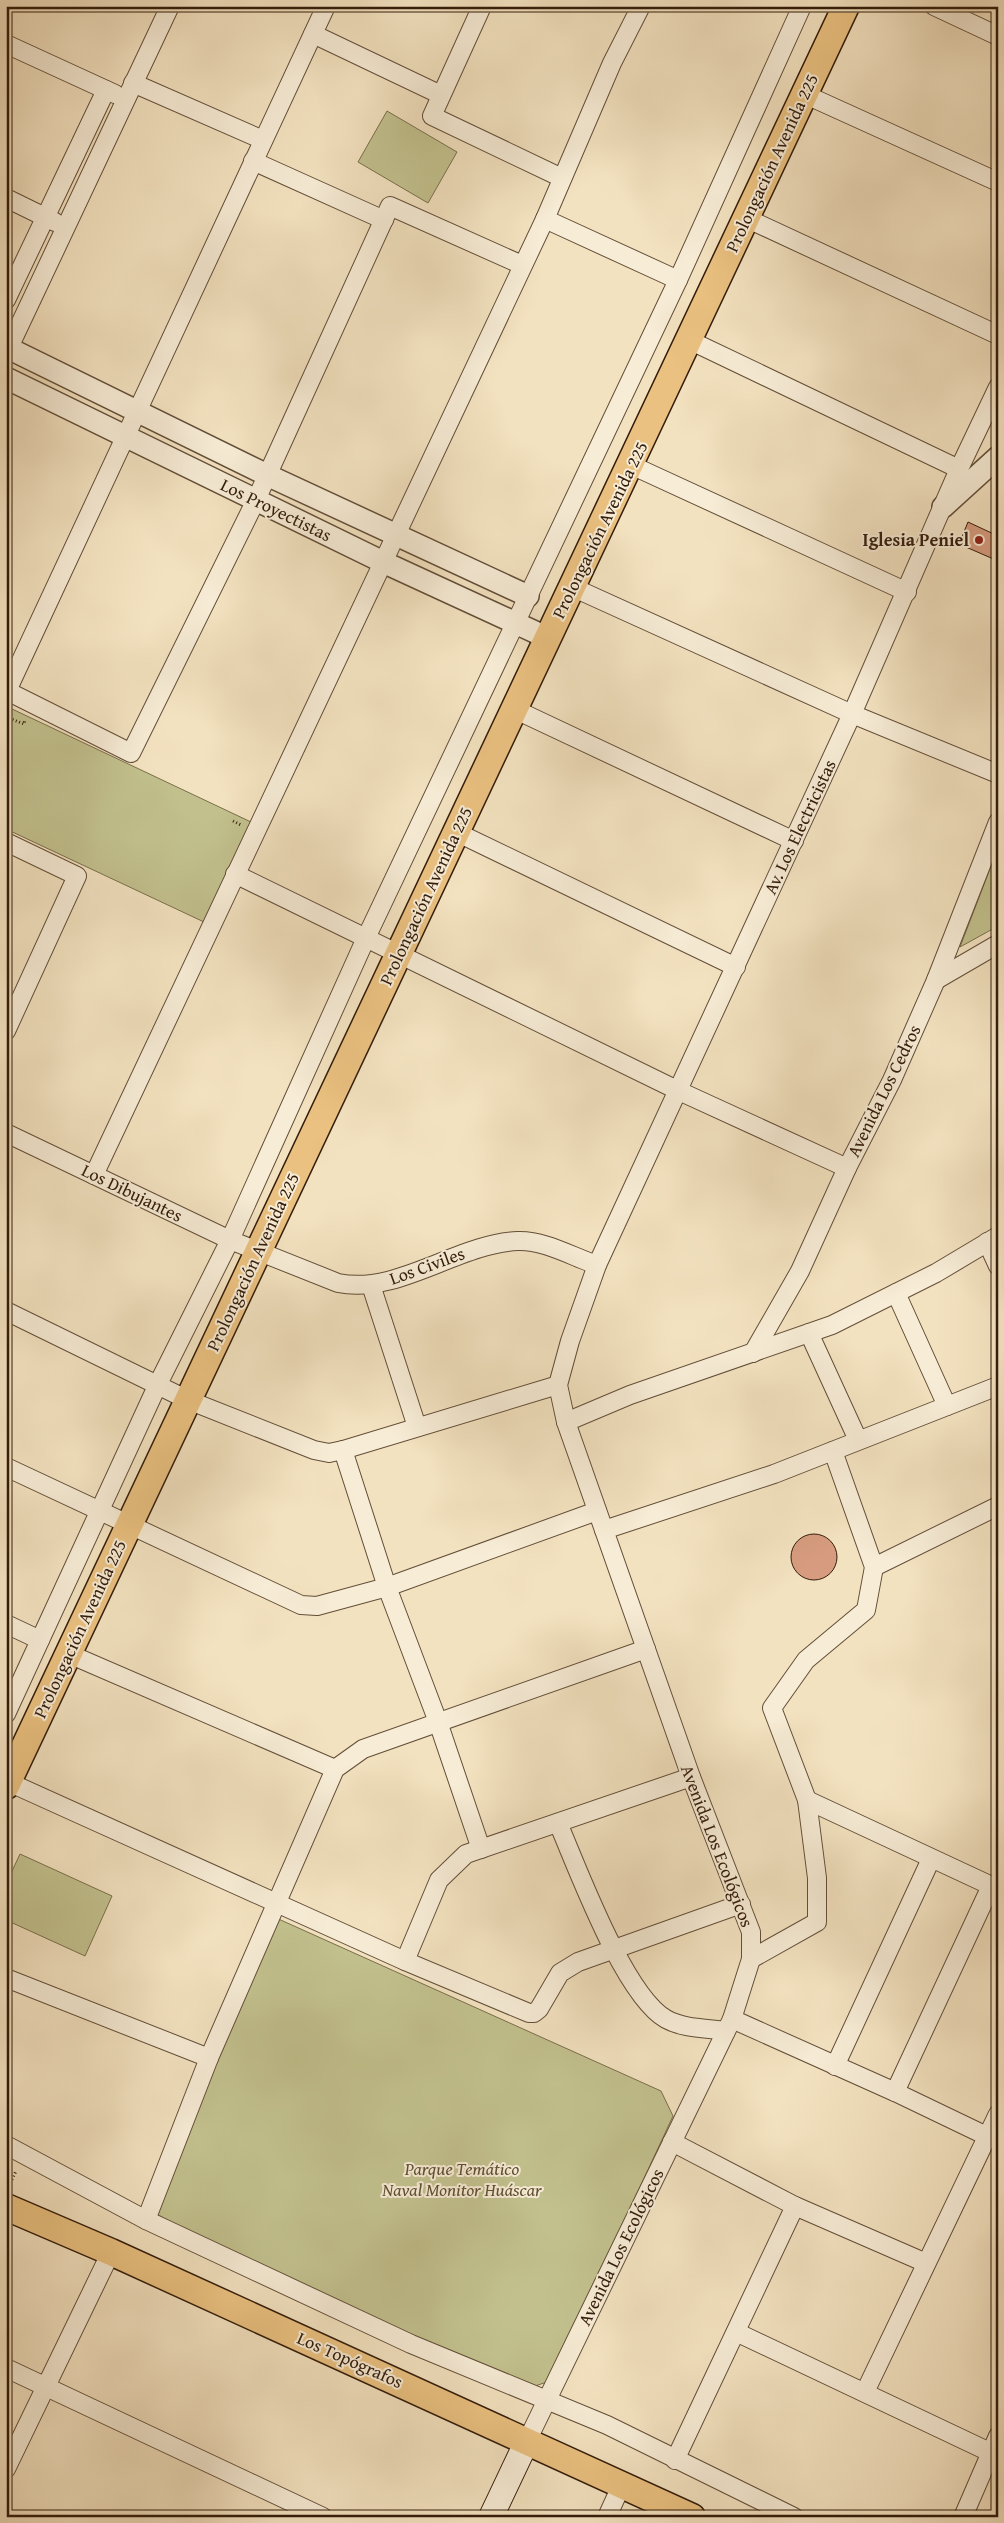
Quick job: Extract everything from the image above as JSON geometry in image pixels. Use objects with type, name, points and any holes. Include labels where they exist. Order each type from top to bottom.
[{"type":"main road","name":"Prolongación Avenida 225","points":[[7,1783],[631,465],[846,6]]},
{"type":"main road","name":"Los Topógrafos","points":[[6,2207],[111,2252],[692,2517]]},
{"type":"main road","name":"Avenida Los Ecológicos","points":[[492,2517],[527,2441]]},
{"type":"street","points":[[170,6],[7,350],[138,410],[266,475],[528,596]]},
{"type":"street","points":[[326,6],[7,692],[131,753],[256,500],[390,206],[522,265]]},
{"type":"street","points":[[482,6],[432,116],[562,178]]},
{"type":"street","points":[[94,1174],[545,219],[612,63],[641,6]]},
{"type":"street","name":"Prolongación Avenida 225","points":[[6,1714],[101,1512],[158,1384],[230,1240],[366,938],[678,280],[802,6]]},
{"type":"street","points":[[934,6],[998,36]]},
{"type":"street","points":[[313,34],[442,95]]},
{"type":"street","points":[[6,44],[125,98]]},
{"type":"street","points":[[133,82],[263,140]]},
{"type":"street","points":[[6,300],[106,90]]},
{"type":"street","points":[[804,94],[998,182]]},
{"type":"street","points":[[253,161],[384,220]]},
{"type":"street","points":[[6,198],[65,227]]},
{"type":"street","points":[[746,218],[998,335]]},
{"type":"street","points":[[545,219],[678,280]]},
{"type":"street","points":[[689,340],[959,469]]},
{"type":"street","name":"Los Proyectistas","points":[[6,378],[383,562],[548,638]]},
{"type":"street","name":"Av. Los Electricistas","points":[[597,1265],[794,841],[907,592],[959,469],[998,387]]},
{"type":"street","points":[[943,507],[998,457]]},
{"type":"street","points":[[631,465],[907,592]]},
{"type":"street","points":[[572,587],[852,714],[998,774]]},
{"type":"street","points":[[514,709],[794,841]]},
{"type":"street","name":"Avenida Los Cedros","points":[[753,1353],[800,1271],[847,1168],[892,1080],[936,980],[998,822]]},
{"type":"street","points":[[456,832],[736,967]]},
{"type":"street","points":[[6,842],[77,876],[6,1031]]},
{"type":"street","points":[[236,874],[679,1091],[847,1168]]},
{"type":"street","points":[[936,980],[998,944]]},
{"type":"street","name":"Los Dibujantes","points":[[6,1133],[258,1252]]},
{"type":"street","points":[[566,1422],[630,1395],[832,1325],[936,1273],[992,1239],[998,1266]]},
{"type":"street","name":"Los Civiles","points":[[258,1252],[338,1283],[354,1286],[370,1285],[391,1280],[460,1252],[518,1241],[538,1244],[597,1265]]},
{"type":"street","name":"Avenida Los Ecológicos","points":[[527,2441],[729,2025],[750,1958],[751,1932],[690,1777],[566,1422],[558,1385],[570,1341],[597,1265]]},
{"type":"street","points":[[370,1285],[417,1427]]},
{"type":"street","points":[[896,1293],[947,1406]]},
{"type":"street","points":[[6,1311],[188,1400],[314,1450],[329,1453],[558,1385]]},
{"type":"street","points":[[809,1333],[858,1440]]},
{"type":"street","points":[[604,1530],[774,1474],[998,1386]]},
{"type":"street","points":[[343,1450],[387,1587],[438,1722],[481,1849]]},
{"type":"street","points":[[750,1958],[817,1922],[817,1878],[807,1800],[772,1708],[806,1660],[866,1610],[874,1567],[833,1450]]},
{"type":"street","points":[[6,1468],[301,1605],[317,1606],[387,1587],[597,1511]]},
{"type":"street","points":[[874,1567],[998,1506]]},
{"type":"street","points":[[6,1624],[40,1640]]},
{"type":"street","points":[[146,2220],[209,2058],[275,1902],[335,1769],[363,1749],[646,1649]]},
{"type":"street","points":[[69,1654],[335,1769]]},
{"type":"street","points":[[405,1961],[439,1880],[466,1854],[690,1777]]},
{"type":"street","points":[[7,1783],[405,1961],[529,2013],[534,2013],[560,1973],[578,1962],[740,1904]]},
{"type":"street","points":[[807,1800],[994,1888],[895,2092]]},
{"type":"street","points":[[558,1823],[613,1948],[650,2006],[666,2019],[681,2025],[729,2025],[835,2066],[993,2138]]},
{"type":"street","points":[[835,2066],[931,1859]]},
{"type":"street","points":[[6,1978],[209,2058]]},
{"type":"street","points":[[865,2392],[926,2263],[993,2138],[998,2114]]},
{"type":"street","points":[[672,2142],[795,2206],[926,2263]]},
{"type":"street","points":[[6,2145],[146,2220],[412,2344],[607,2425],[794,2517]]},
{"type":"street","points":[[675,2460],[795,2206]]},
{"type":"street","points":[[6,2469],[111,2252]]},
{"type":"street","points":[[736,2332],[865,2392],[995,2448],[963,2517]]},
{"type":"street","points":[[6,2368],[323,2517]]},
{"type":"street","points":[[607,2517],[622,2484]]},
{"type":"path","points":[[6,2192],[24,2154]]},
{"type":"green space","points":[[387,111],[457,152],[428,203],[358,162]]},
{"type":"green space","points":[[10,708],[251,822],[204,922],[6,829],[6,717]]},
{"type":"green space","points":[[998,848],[998,926],[960,947]]},
{"type":"green space","points":[[20,1854],[112,1896],[85,1956],[6,1920],[6,1884]]},
{"type":"green space","name":"Parque Temático Naval Monitor Huáscar","points":[[274,1917],[661,2091],[673,2116],[550,2381],[529,2388],[183,2230],[157,2214]]},
{"type":"building","name":"Iglesia Peniel","points":[[968,522],[998,536],[998,561],[959,544]]},
{"type":"building","points":[[814,1534],[827,1538],[833,1544],[837,1557],[833,1570],[827,1576],[814,1580],[801,1576],[795,1570],[791,1557],[795,1544],[801,1538]]},
{"type":"place","name":"Iglesia Peniel","points":[[979,540]]}]
